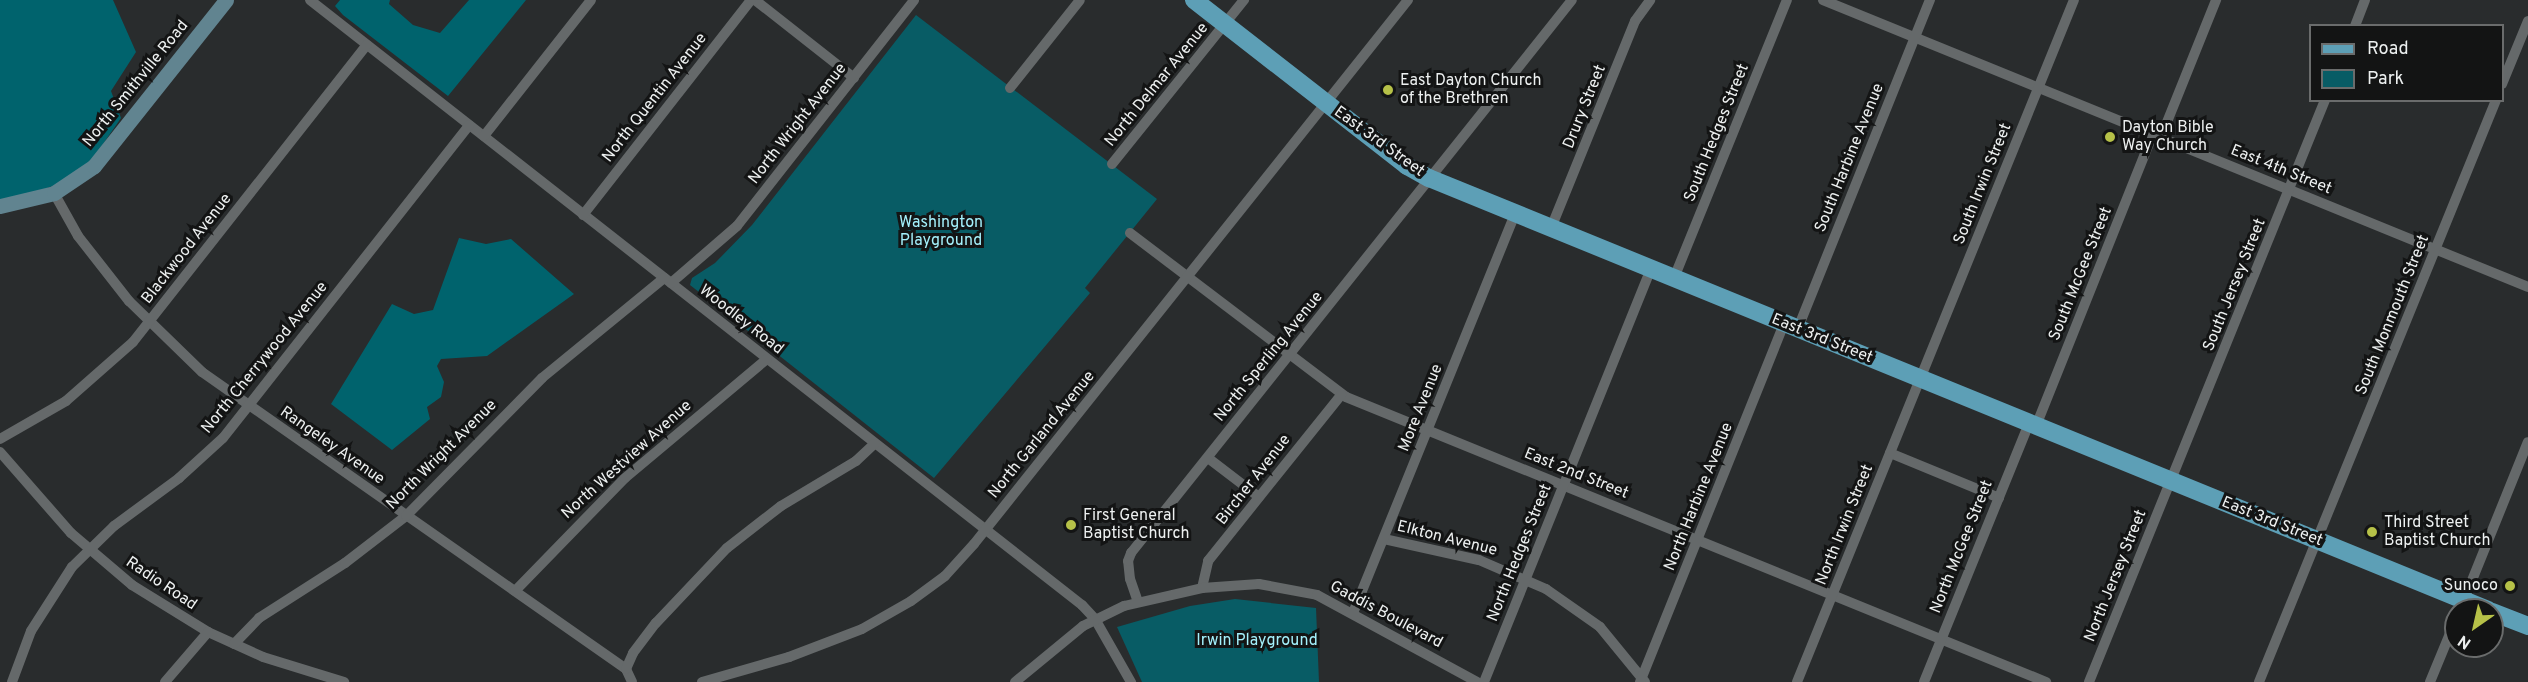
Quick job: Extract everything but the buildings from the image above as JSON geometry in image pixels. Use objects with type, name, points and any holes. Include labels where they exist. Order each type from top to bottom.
[{"type":"main road","name":"North Smithville Road","points":[[0,206],[54,193],[81,176],[106,153],[226,0]]},
{"type":"main road","name":"East 3rd Street","points":[[1194,0],[1326,103],[1429,178],[2318,541],[2446,598]]},
{"type":"main road","points":[[2504,617],[2528,626]]},
{"type":"street","name":"Woodley Road","points":[[310,0],[986,530],[1095,619],[1131,682]]},
{"type":"street","points":[[484,136],[591,0]]},
{"type":"street","points":[[753,0],[854,78]]},
{"type":"street","name":"North Quentin Avenue","points":[[583,215],[753,0]]},
{"type":"street","name":"North Wright Avenue","points":[[234,644],[259,618],[345,563],[406,516],[542,378],[737,226],[914,0]]},
{"type":"street","points":[[1010,88],[1080,0]]},
{"type":"street","name":"North Delmar Avenue","points":[[1112,164],[1244,0]]},
{"type":"street","name":"North Garland Avenue","points":[[702,682],[789,657],[891,614],[945,576],[986,530],[1408,0]]},
{"type":"street","name":"North Sperling Avenue","points":[[1138,602],[1130,579],[1128,561],[1131,553],[1572,0]]},
{"type":"street","name":"Drury Street","points":[[1551,228],[1635,21],[1650,0]]},
{"type":"street","name":"South Hedges Street","points":[[1674,278],[1787,0]]},
{"type":"street","name":"East 4th Street","points":[[1823,0],[2528,287]]},
{"type":"street","name":"South Harbine Avenue","points":[[1791,326],[1930,0]]},
{"type":"street","name":"South Irwin Street","points":[[1920,379],[2074,0]]},
{"type":"street","name":"South McGee Street","points":[[2032,424],[2216,0]]},
{"type":"street","points":[[2356,24],[2365,0]]},
{"type":"street","points":[[2504,79],[2528,21]]},
{"type":"street","name":"Blackwood Avenue","points":[[0,439],[66,401],[111,363],[148,322],[367,45]]},
{"type":"street","name":"South Jersey Street","points":[[2170,480],[2324,102]]},
{"type":"street","name":"South Monmouth Street","points":[[2259,682],[2495,102]]},
{"type":"street","name":"North Cherrywood Avenue","points":[[12,682],[39,616],[89,549],[205,456],[249,407],[469,125]]},
{"type":"street","name":"Rangeley Avenue","points":[[54,193],[78,236],[148,322],[202,372],[626,669]]},
{"type":"street","name":"More Avenue","points":[[1353,613],[1515,214]]},
{"type":"street","name":"East 2nd Street","points":[[1130,233],[1341,395],[2046,682]]},
{"type":"street","name":"North Hedges Street","points":[[1484,682],[1651,269]]},
{"type":"street","name":"North Harbine Avenue","points":[[1642,681],[1697,540],[1791,326]]},
{"type":"street","name":"North Westview Avenue","points":[[515,591],[625,478],[767,359]]},
{"type":"street","name":"North Irwin Street","points":[[1797,682],[1920,379]]},
{"type":"street","name":"Bircher Avenue","points":[[1202,588],[1208,561],[1341,395]]},
{"type":"street","name":"North McGee Street","points":[[1924,682],[1999,498],[2032,424]]},
{"type":"street","points":[[2465,598],[2528,442]]},
{"type":"street","points":[[632,682],[626,669],[633,653],[656,623],[727,548],[782,506],[856,461],[874,444]]},
{"type":"street","name":"Radio Road","points":[[0,452],[38,498],[89,549],[132,585],[208,632],[234,644],[344,682]]},
{"type":"street","points":[[1890,453],[1999,498]]},
{"type":"street","points":[[1208,458],[1259,497]]},
{"type":"street","name":"North Jersey Street","points":[[2089,682],[2170,480]]},
{"type":"street","name":"Elkton Avenue","points":[[1384,539],[1452,552],[1525,579],[1586,615],[1642,681]]},
{"type":"street","name":"Gaddis Boulevard","points":[[1015,682],[1095,619],[1138,602],[1202,588],[1277,585],[1317,595],[1477,682]]},
{"type":"street","points":[[165,682],[208,632]]},
{"type":"street","points":[[2430,682],[2444,648]]},
{"type":"green space","name":"Washington Playground","points":[[916,15],[1157,199],[1085,288],[1090,293],[934,478],[690,285],[692,278],[715,263],[752,225]]},
{"type":"green space","name":"Irwin Playground","points":[[1235,599],[1316,608],[1319,682],[1142,682],[1117,627],[1190,606]]},
{"type":"shaded area","points":[[0,0],[113,0],[136,52],[111,91],[121,118],[81,176],[0,205]]},
{"type":"shaded area","points":[[340,0],[390,0],[389,4],[413,25],[440,33],[469,0],[526,0],[448,96],[343,15],[335,6]]},
{"type":"shaded area","points":[[459,238],[486,244],[511,239],[574,294],[487,356],[441,359],[437,366],[444,382],[441,397],[427,407],[430,419],[392,450],[331,404],[392,304],[414,314],[433,310]]},
{"type":"place","name":"East Dayton Church of the Brethren","points":[[1388,90]]},
{"type":"place","name":"Dayton Bible Way Church","points":[[2110,137]]},
{"type":"place","name":"First General Baptist Church","points":[[1071,525]]},
{"type":"place","name":"Third Street Baptist Church","points":[[2372,532]]},
{"type":"place","name":"Sunoco","points":[[2510,586]]}]
